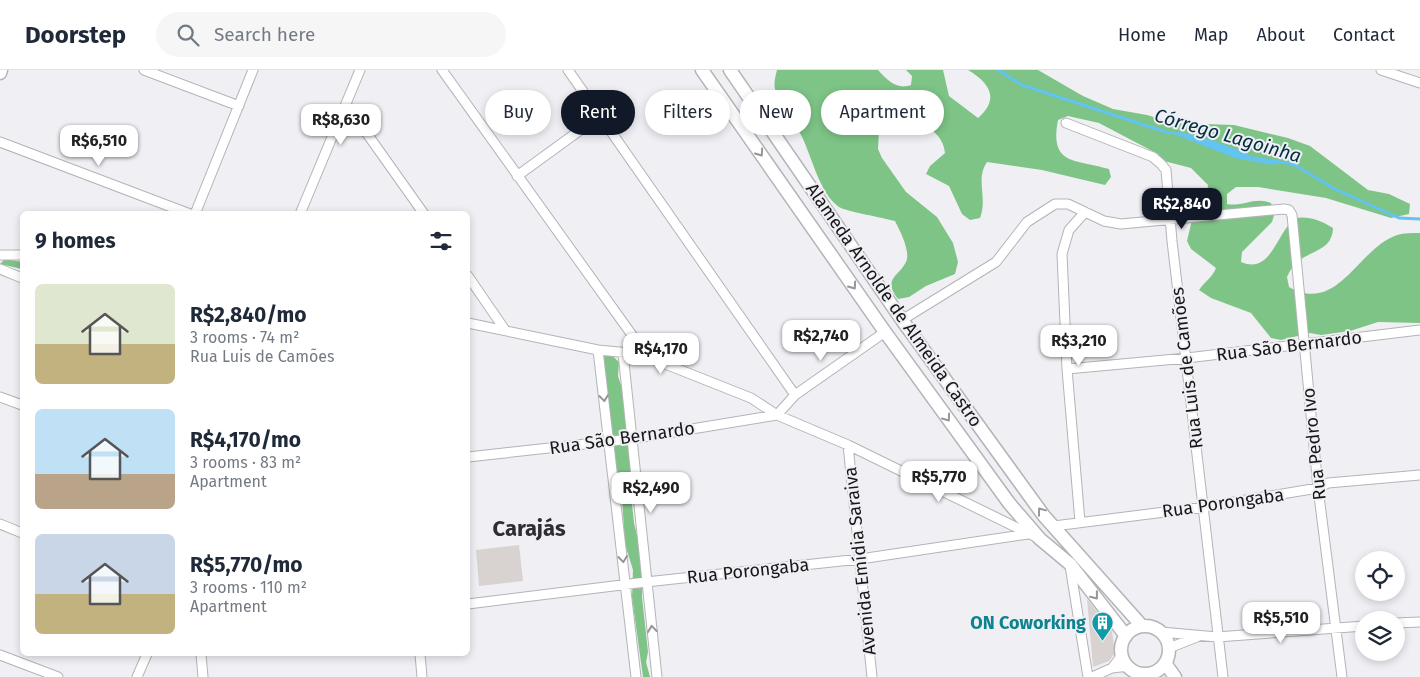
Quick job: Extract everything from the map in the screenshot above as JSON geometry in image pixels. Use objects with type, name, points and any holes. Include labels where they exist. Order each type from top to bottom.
[{"type":"main road","name":"Alameda Arnolde de Almeida Castro","points":[[702,70],[885,332],[1034,537],[1070,564],[1126,636]]},
{"type":"main road","name":"Alameda Arnolde de Almeida Castro","points":[[730,70],[902,320],[1044,516],[1142,626]]},
{"type":"main road","points":[[814,231],[832,218]]},
{"type":"main road","points":[[1142,626],[1150,626],[1161,632],[1168,641],[1169,648],[1165,663],[1147,675],[1138,672],[1126,661],[1122,647],[1126,636],[1135,628],[1142,626]]},
{"type":"main road","points":[[1165,663],[1175,677]]},
{"type":"street","points":[[144,70],[239,106]]},
{"type":"street","points":[[196,211],[254,70]]},
{"type":"street","points":[[301,211],[360,70]]},
{"type":"street","points":[[442,70],[632,335],[640,354]]},
{"type":"street","points":[[568,70],[583,90]]},
{"type":"street","points":[[1382,70],[1420,83]]},
{"type":"street","points":[[346,104],[422,211]]},
{"type":"street","name":"Rua Luis de Camões","points":[[1066,123],[1153,157],[1166,170],[1217,638],[1223,677]]},
{"type":"street","points":[[517,176],[573,135]]},
{"type":"street","points":[[615,135],[795,395]]},
{"type":"street","points":[[0,142],[182,211]]},
{"type":"street","points":[[902,320],[996,262],[1027,222],[1055,204],[1068,204],[1104,220],[1121,224],[1170,219]]},
{"type":"street","name":"Rua Pedro Ivo","points":[[1170,219],[1284,209],[1289,210],[1292,215],[1318,488],[1342,677]]},
{"type":"street","points":[[1080,522],[1067,369],[1062,254],[1069,230],[1086,212]]},
{"type":"street","points":[[0,255],[20,255]]},
{"type":"street","points":[[0,270],[20,277]]},
{"type":"street","points":[[470,279],[505,330]]},
{"type":"street","points":[[470,324],[598,350],[640,354],[751,398],[776,415],[848,445],[1034,537]]},
{"type":"street","name":"Rua São Bernardo","points":[[1067,369],[1187,358],[1420,330]]},
{"type":"street","points":[[776,415],[795,395],[885,332]]},
{"type":"street","points":[[598,350],[636,677]]},
{"type":"street","points":[[622,353],[657,677]]},
{"type":"street","points":[[0,397],[20,404]]},
{"type":"street","name":"Rua São Bernardo","points":[[470,457],[631,439],[776,415]]},
{"type":"street","name":"Avenida Emídia Saraiva","points":[[848,445],[872,677]]},
{"type":"street","name":"Rua Porongaba","points":[[1054,526],[1204,507],[1318,488],[1328,483],[1420,475]]},
{"type":"street","points":[[0,524],[20,532]]},
{"type":"street","name":"Rua Porongaba","points":[[470,604],[1034,537]]},
{"type":"street","points":[[1070,564],[1088,677]]},
{"type":"street","points":[[1405,623],[1420,622]]},
{"type":"street","points":[[1161,632],[1217,638],[1355,627]]},
{"type":"street","points":[[1169,648],[1198,637]]},
{"type":"street","points":[[0,655],[58,677]]},
{"type":"street","points":[[137,677],[146,656]]},
{"type":"street","points":[[201,656],[204,677]]},
{"type":"street","points":[[420,656],[422,677]]},
{"type":"street","points":[[1092,677],[1126,661]]},
{"type":"green space","points":[[777,70],[878,70],[889,81],[897,85],[906,86],[911,85],[912,76],[906,70],[943,70],[949,96],[978,118],[989,104],[989,92],[982,80],[968,70],[1038,70],[1083,96],[1113,109],[1147,115],[1174,123],[1234,125],[1288,138],[1310,146],[1368,190],[1389,194],[1410,204],[1409,214],[1391,218],[1326,198],[1258,187],[1236,187],[1227,194],[1227,204],[1265,201],[1271,203],[1275,212],[1272,222],[1242,252],[1241,262],[1259,263],[1266,258],[1288,225],[1295,218],[1310,218],[1319,221],[1333,228],[1327,244],[1299,261],[1292,267],[1287,277],[1289,287],[1306,293],[1321,293],[1334,287],[1383,242],[1397,235],[1420,233],[1420,323],[1378,322],[1350,331],[1321,335],[1310,333],[1281,340],[1271,338],[1251,313],[1211,298],[1199,290],[1216,268],[1191,249],[1187,241],[1194,211],[1207,195],[1208,185],[1191,168],[1164,161],[1158,154],[1099,123],[1068,116],[1058,120],[1056,135],[1061,153],[1068,158],[1109,169],[1111,177],[1105,185],[1042,170],[987,162],[982,175],[983,203],[980,218],[970,220],[962,214],[949,186],[926,174],[930,166],[945,153],[937,135],[944,135],[944,90],[821,90],[821,135],[879,135],[878,149],[882,158],[906,192],[937,217],[953,243],[958,262],[955,274],[926,286],[909,297],[898,299],[893,292],[892,281],[907,259],[907,250],[895,221],[843,209],[832,201],[821,184],[801,135],[811,135],[811,90],[775,90]]},
{"type":"green space","points":[[5,259],[20,262],[20,269],[0,264]]},
{"type":"green space","points":[[604,352],[608,352],[619,362],[618,376],[626,400],[626,434],[631,451],[631,495],[634,523],[644,564],[642,597],[648,652],[646,662],[650,677],[643,677],[632,597],[633,570],[625,544],[621,482],[614,463],[601,357]]},
{"type":"water","points":[[1166,131],[1199,136],[1257,159],[1278,162],[1273,165],[1235,158]]},
{"type":"building","points":[[519,545],[523,581],[479,586],[476,550]]},
{"type":"building","name":"ON Coworking","points":[[1087,599],[1112,631],[1115,653],[1109,661],[1093,667]]},
{"type":"waterway","name":"Córrego Lagoinha","points":[[998,70],[1022,85],[1169,133]]},
{"type":"waterway","name":"Córrego Lagoinha","points":[[1254,158],[1293,164],[1335,189],[1399,218],[1420,219]]},
{"type":"place","name":"ON Coworking","points":[[1102,642]]},
{"type":"district","name":"Carajás","points":[[529,528]]}]
